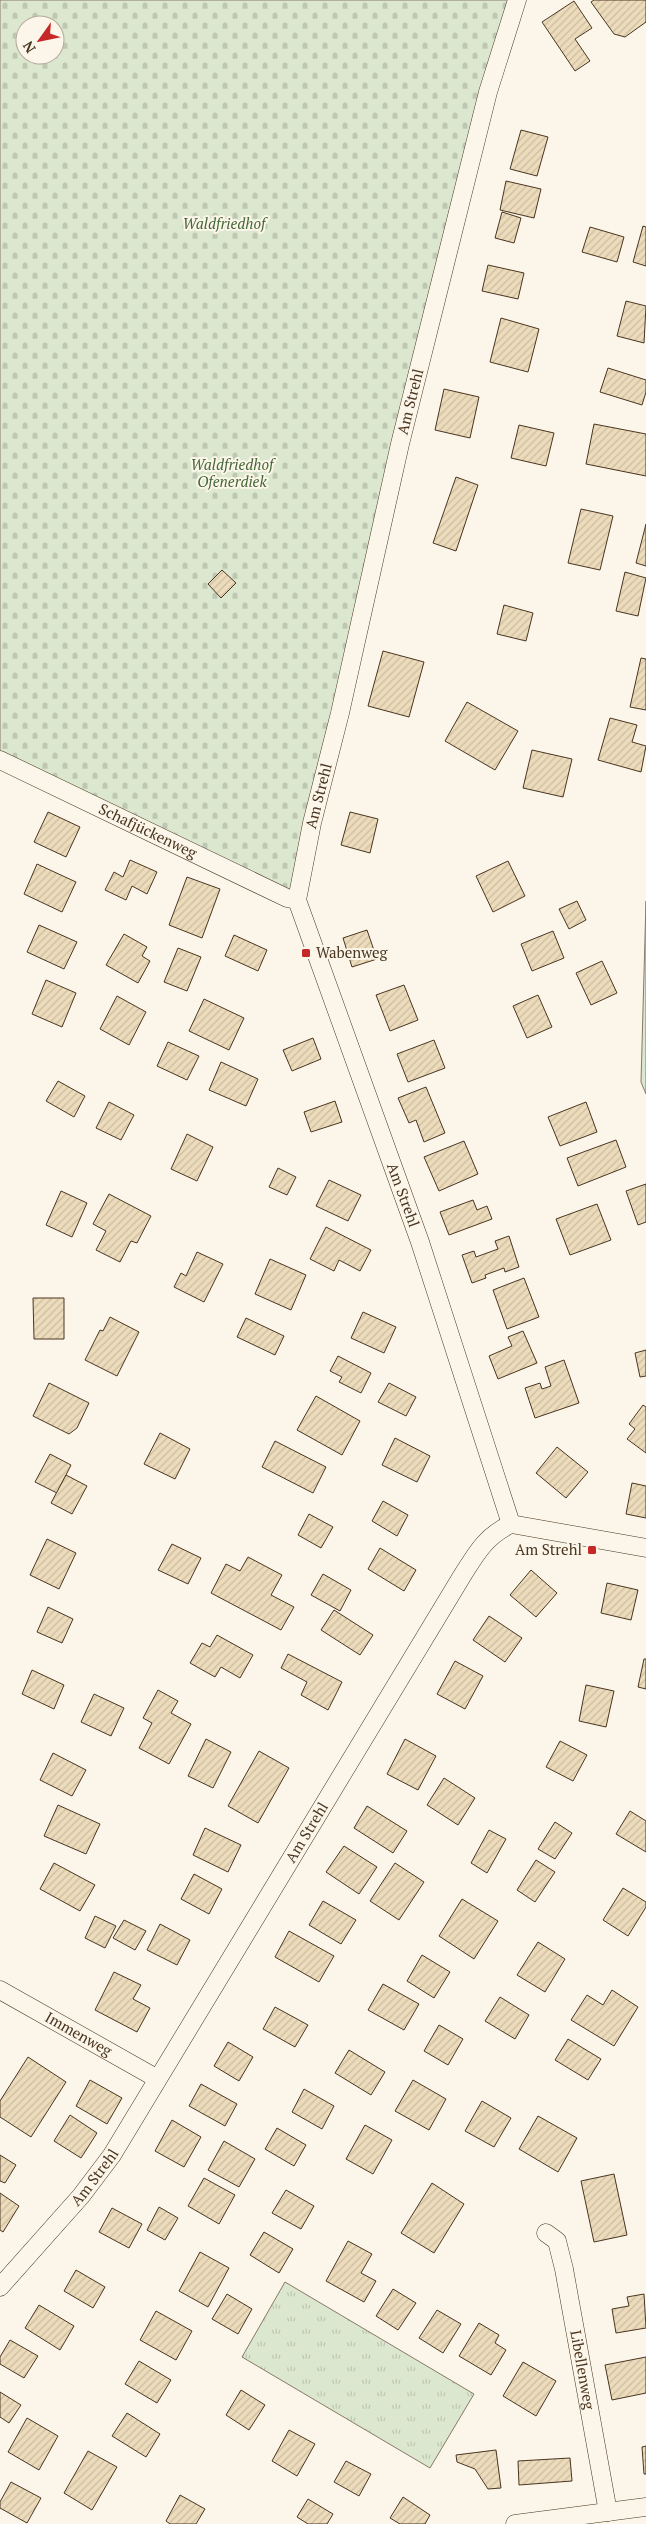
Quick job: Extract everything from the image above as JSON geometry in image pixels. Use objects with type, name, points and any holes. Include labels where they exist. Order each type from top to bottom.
[{"type":"street","name":"Am Strehl","points":[[0,2287],[97,2176],[204,2003],[474,1556],[494,1532],[511,1524],[420,1242],[297,900],[312,823],[340,713],[400,444],[488,92],[517,0]]},
{"type":"street","name":"Schafjückenweg","points":[[0,760],[287,898],[297,900]]},
{"type":"street","points":[[511,1524],[646,1548]]},
{"type":"street","name":"Immenweg","points":[[0,1990],[156,2078]]},
{"type":"street","name":"Libellenweg","points":[[546,2233],[557,2241],[564,2269],[608,2512]]},
{"type":"street","points":[[515,2524],[646,2507]]},
{"type":"green space","name":"Waldfriedhof","points":[[0,0],[517,0],[297,900],[0,760]]},
{"type":"green space","points":[[646,901],[646,1094],[641,1082]]},
{"type":"green space","points":[[285,2282],[474,2394],[430,2468],[242,2357]]},
{"type":"building","points":[[594,0],[646,0],[646,22],[625,37],[614,34],[591,2]]},
{"type":"building","points":[[574,1],[592,28],[575,39],[590,61],[575,71],[542,22]]},
{"type":"building","points":[[521,130],[548,137],[537,176],[510,169]]},
{"type":"building","points":[[506,181],[541,189],[534,218],[500,210]]},
{"type":"building","points":[[502,212],[521,218],[514,243],[495,238]]},
{"type":"building","points":[[643,226],[646,227],[646,266],[633,262]]},
{"type":"building","points":[[590,227],[624,237],[617,262],[582,252]]},
{"type":"building","points":[[488,265],[524,273],[518,299],[482,291]]},
{"type":"building","points":[[626,301],[646,306],[644,343],[617,336]]},
{"type":"building","points":[[501,318],[539,329],[528,372],[490,362]]},
{"type":"building","points":[[608,368],[646,380],[646,392],[642,405],[600,392]]},
{"type":"building","points":[[444,389],[479,397],[470,438],[435,430]]},
{"type":"building","points":[[594,424],[646,434],[646,476],[586,464]]},
{"type":"building","points":[[519,425],[554,433],[546,466],[511,458]]},
{"type":"building","points":[[456,477],[478,485],[456,551],[433,543]]},
{"type":"building","points":[[581,509],[613,516],[600,570],[568,563]]},
{"type":"building","points":[[646,524],[646,566],[636,563]]},
{"type":"building","points":[[222,570],[236,583],[221,598],[208,584]]},
{"type":"building","points":[[625,572],[646,578],[638,616],[616,611]]},
{"type":"building","points":[[504,605],[533,613],[526,641],[497,634]]},
{"type":"building","points":[[383,651],[424,662],[409,717],[368,706]]},
{"type":"building","points":[[641,658],[646,659],[646,710],[630,707]]},
{"type":"building","points":[[467,702],[518,731],[495,770],[445,741]]},
{"type":"building","points":[[610,718],[637,725],[632,742],[646,746],[641,772],[598,760]]},
{"type":"building","points":[[532,750],[572,759],[563,797],[523,788]]},
{"type":"building","points":[[48,812],[80,827],[66,857],[34,842]]},
{"type":"building","points":[[350,812],[378,819],[370,853],[341,845]]},
{"type":"building","points":[[130,860],[157,872],[147,894],[132,886],[126,900],[105,890],[114,872],[123,877]]},
{"type":"building","points":[[508,861],[525,896],[493,912],[476,876]]},
{"type":"building","points":[[37,864],[76,882],[62,912],[24,894]]},
{"type":"building","points":[[187,877],[220,889],[202,938],[169,925]]},
{"type":"building","points":[[577,901],[586,920],[569,929],[559,909]]},
{"type":"building","points":[[39,925],[77,942],[64,969],[27,952]]},
{"type":"building","points":[[367,930],[377,959],[352,967],[343,938]]},
{"type":"building","points":[[553,931],[564,958],[532,971],[521,944]]},
{"type":"building","points":[[124,934],[147,947],[142,956],[150,961],[138,983],[106,965]]},
{"type":"building","points":[[234,935],[267,950],[258,971],[225,956]]},
{"type":"building","points":[[178,948],[201,957],[187,991],[164,982]]},
{"type":"building","points":[[602,961],[617,993],[591,1005],[576,973]]},
{"type":"building","points":[[46,980],[76,993],[62,1027],[32,1014]]},
{"type":"building","points":[[404,985],[418,1020],[390,1031],[376,995]]},
{"type":"building","points":[[538,995],[552,1027],[527,1038],[513,1006]]},
{"type":"building","points":[[117,996],[146,1012],[129,1045],[100,1029]]},
{"type":"building","points":[[204,999],[244,1018],[229,1050],[189,1031]]},
{"type":"building","points":[[313,1038],[321,1059],[292,1071],[283,1050]]},
{"type":"building","points":[[434,1040],[445,1068],[408,1082],[397,1054]]},
{"type":"building","points":[[168,1042],[199,1056],[187,1080],[157,1066]]},
{"type":"building","points":[[221,1062],[258,1079],[246,1106],[209,1090]]},
{"type":"building","points":[[58,1081],[85,1096],[74,1117],[46,1101]]},
{"type":"building","points":[[426,1087],[445,1133],[424,1142],[416,1120],[409,1123],[398,1098]]},
{"type":"building","points":[[335,1101],[342,1122],[311,1132],[304,1112]]},
{"type":"building","points":[[109,1102],[134,1115],[121,1140],[96,1128]]},
{"type":"building","points":[[586,1102],[597,1132],[560,1146],[548,1117]]},
{"type":"building","points":[[187,1134],[213,1147],[197,1181],[171,1169]]},
{"type":"building","points":[[616,1140],[626,1167],[578,1186],[567,1158]]},
{"type":"building","points":[[464,1141],[478,1174],[439,1191],[424,1157]]},
{"type":"building","points":[[278,1168],[296,1177],[287,1195],[269,1187]]},
{"type":"building","points":[[329,1180],[361,1195],[348,1221],[316,1206]]},
{"type":"building","points":[[646,1184],[646,1222],[638,1225],[626,1191]]},
{"type":"building","points":[[61,1191],[87,1203],[72,1237],[46,1225]]},
{"type":"building","points":[[109,1194],[151,1216],[137,1243],[131,1241],[120,1262],[96,1250],[106,1231],[93,1224]]},
{"type":"building","points":[[473,1200],[477,1210],[487,1206],[492,1219],[449,1235],[440,1212]]},
{"type":"building","points":[[597,1204],[611,1240],[570,1255],[556,1219]]},
{"type":"building","points":[[326,1227],[371,1250],[360,1271],[339,1260],[334,1271],[310,1259]]},
{"type":"building","points":[[509,1236],[519,1267],[505,1272],[504,1268],[485,1275],[486,1278],[472,1283],[462,1255],[474,1251],[476,1257],[498,1249],[495,1241]]},
{"type":"building","points":[[197,1252],[223,1264],[204,1302],[174,1287],[181,1273],[186,1276]]},
{"type":"building","points":[[270,1259],[306,1275],[291,1310],[255,1294]]},
{"type":"building","points":[[524,1278],[539,1317],[507,1329],[493,1290]]},
{"type":"building","points":[[33,1298],[64,1298],[64,1339],[34,1339]]},
{"type":"building","points":[[363,1312],[396,1327],[384,1353],[351,1338]]},
{"type":"building","points":[[110,1317],[139,1332],[117,1376],[85,1360],[100,1330],[103,1331]]},
{"type":"building","points":[[246,1318],[284,1336],[275,1355],[237,1337]]},
{"type":"building","points":[[523,1331],[537,1363],[498,1379],[489,1356],[512,1346],[508,1337]]},
{"type":"building","points":[[646,1350],[646,1376],[640,1377],[635,1353]]},
{"type":"building","points":[[338,1356],[371,1373],[361,1393],[339,1382],[342,1377],[330,1371]]},
{"type":"building","points":[[564,1360],[579,1403],[535,1418],[525,1388],[540,1383],[542,1389],[551,1386],[545,1367]]},
{"type":"building","points":[[49,1383],[89,1403],[77,1428],[69,1434],[33,1416]]},
{"type":"building","points":[[389,1383],[416,1397],[406,1416],[378,1402]]},
{"type":"building","points":[[316,1396],[360,1421],[342,1455],[297,1430]]},
{"type":"building","points":[[643,1405],[646,1407],[646,1453],[627,1439],[635,1429],[629,1424]]},
{"type":"building","points":[[160,1433],[190,1449],[175,1479],[144,1464]]},
{"type":"building","points":[[395,1438],[430,1456],[417,1482],[382,1465]]},
{"type":"building","points":[[275,1441],[326,1467],[313,1493],[262,1467]]},
{"type":"building","points":[[557,1447],[588,1472],[566,1498],[536,1473]]},
{"type":"building","points":[[50,1454],[71,1465],[57,1493],[35,1482]]},
{"type":"building","points":[[66,1475],[87,1486],[72,1514],[51,1503]]},
{"type":"building","points":[[632,1483],[646,1486],[646,1518],[626,1514]]},
{"type":"building","points":[[383,1501],[408,1515],[397,1536],[372,1521]]},
{"type":"building","points":[[309,1514],[333,1527],[321,1548],[298,1535]]},
{"type":"building","points":[[47,1539],[76,1553],[59,1589],[30,1575]]},
{"type":"building","points":[[172,1544],[201,1558],[188,1584],[158,1570]]},
{"type":"building","points":[[380,1548],[416,1570],[404,1591],[368,1569]]},
{"type":"building","points":[[248,1557],[282,1575],[271,1595],[294,1607],[281,1630],[211,1593],[226,1564],[240,1571]]},
{"type":"building","points":[[531,1570],[557,1593],[536,1617],[510,1595]]},
{"type":"building","points":[[323,1574],[351,1590],[340,1611],[311,1595]]},
{"type":"building","points":[[607,1583],[638,1590],[631,1620],[601,1613]]},
{"type":"building","points":[[48,1607],[73,1619],[62,1643],[37,1632]]},
{"type":"building","points":[[334,1610],[373,1635],[360,1655],[321,1630]]},
{"type":"building","points":[[489,1616],[522,1638],[505,1662],[473,1640]]},
{"type":"building","points":[[217,1635],[253,1655],[240,1678],[221,1667],[215,1677],[190,1663],[202,1643],[210,1647]]},
{"type":"building","points":[[288,1654],[342,1682],[328,1710],[301,1695],[307,1682],[281,1668]]},
{"type":"building","points":[[644,1659],[646,1659],[646,1689],[638,1687]]},
{"type":"building","points":[[455,1661],[483,1676],[465,1709],[437,1694]]},
{"type":"building","points":[[32,1670],[64,1685],[54,1709],[22,1694]]},
{"type":"building","points":[[586,1685],[614,1691],[606,1727],[579,1721]]},
{"type":"building","points":[[158,1690],[178,1701],[171,1713],[191,1724],[169,1764],[139,1748],[152,1723],[143,1718]]},
{"type":"building","points":[[94,1694],[124,1708],[111,1736],[81,1722]]},
{"type":"building","points":[[206,1739],[231,1752],[213,1788],[188,1776]]},
{"type":"building","points":[[405,1739],[436,1756],[418,1790],[387,1774]]},
{"type":"building","points":[[560,1741],[587,1755],[573,1781],[546,1767]]},
{"type":"building","points":[[259,1751],[289,1768],[258,1823],[228,1806]]},
{"type":"building","points":[[53,1753],[86,1770],[72,1796],[40,1780]]},
{"type":"building","points":[[444,1778],[475,1798],[458,1825],[427,1805]]},
{"type":"building","points":[[58,1805],[100,1824],[86,1854],[44,1836]]},
{"type":"building","points":[[367,1806],[407,1831],[393,1853],[354,1828]]},
{"type":"building","points":[[630,1811],[646,1821],[646,1852],[616,1834]]},
{"type":"building","points":[[555,1822],[572,1833],[555,1859],[538,1849]]},
{"type":"building","points":[[205,1828],[241,1845],[228,1872],[193,1855]]},
{"type":"building","points":[[489,1830],[506,1839],[487,1873],[471,1863]]},
{"type":"building","points":[[344,1846],[377,1867],[359,1894],[326,1872]]},
{"type":"building","points":[[536,1860],[555,1872],[535,1902],[517,1890]]},
{"type":"building","points":[[54,1863],[95,1885],[80,1911],[40,1889]]},
{"type":"building","points":[[395,1863],[424,1882],[399,1920],[370,1901]]},
{"type":"building","points":[[194,1874],[222,1889],[209,1914],[181,1899]]},
{"type":"building","points":[[623,1888],[646,1902],[646,1907],[628,1936],[603,1920]]},
{"type":"building","points":[[462,1899],[498,1921],[474,1959],[439,1936]]},
{"type":"building","points":[[323,1901],[356,1920],[341,1944],[309,1925]]},
{"type":"building","points":[[95,1916],[116,1926],[105,1948],[85,1938]]},
{"type":"building","points":[[124,1920],[146,1931],[135,1950],[113,1938]]},
{"type":"building","points":[[160,1924],[190,1940],[177,1965],[147,1950]]},
{"type":"building","points":[[289,1931],[334,1956],[319,1982],[275,1957]]},
{"type":"building","points":[[538,1942],[565,1959],[545,1992],[517,1975]]},
{"type":"building","points":[[422,1955],[450,1972],[434,1998],[407,1981]]},
{"type":"building","points":[[114,1972],[141,1985],[133,1999],[150,2008],[137,2032],[95,2010]]},
{"type":"building","points":[[383,1984],[419,2004],[404,2030],[368,2010]]},
{"type":"building","points":[[612,1990],[638,2007],[614,2046],[571,2020],[587,1995],[603,2005]]},
{"type":"building","points":[[500,1997],[529,2015],[515,2039],[485,2021]]},
{"type":"building","points":[[275,2007],[308,2025],[295,2047],[263,2029]]},
{"type":"building","points":[[439,2025],[463,2039],[448,2065],[424,2051]]},
{"type":"building","points":[[568,2039],[601,2059],[588,2080],[555,2060]]},
{"type":"building","points":[[228,2042],[253,2057],[239,2081],[214,2066]]},
{"type":"building","points":[[349,2050],[385,2072],[371,2095],[335,2073]]},
{"type":"building","points":[[28,2057],[66,2082],[31,2137],[0,2117],[0,2101]]},
{"type":"building","points":[[90,2080],[122,2098],[107,2124],[76,2106]]},
{"type":"building","points":[[413,2080],[446,2099],[429,2130],[395,2111]]},
{"type":"building","points":[[201,2084],[237,2104],[225,2126],[189,2106]]},
{"type":"building","points":[[304,2089],[334,2106],[322,2129],[292,2112]]},
{"type":"building","points":[[482,2101],[511,2118],[494,2147],[465,2131]]},
{"type":"building","points":[[70,2115],[97,2133],[81,2158],[54,2141]]},
{"type":"building","points":[[538,2116],[577,2138],[558,2172],[519,2149]]},
{"type":"building","points":[[172,2120],[201,2137],[184,2167],[155,2151]]},
{"type":"building","points":[[365,2125],[392,2140],[373,2174],[346,2159]]},
{"type":"building","points":[[277,2128],[306,2145],[294,2166],[265,2149]]},
{"type":"building","points":[[224,2141],[255,2159],[239,2187],[208,2170]]},
{"type":"building","points":[[0,2155],[16,2165],[5,2183],[0,2181]]},
{"type":"building","points":[[614,2174],[627,2235],[594,2242],[581,2181]]},
{"type":"building","points":[[204,2178],[235,2195],[219,2224],[188,2206]]},
{"type":"building","points":[[432,2183],[464,2204],[434,2253],[401,2233]]},
{"type":"building","points":[[286,2190],[314,2206],[301,2229],[272,2213]]},
{"type":"building","points":[[0,2193],[19,2206],[3,2232],[0,2230]]},
{"type":"building","points":[[159,2207],[178,2218],[165,2240],[147,2230]]},
{"type":"building","points":[[112,2208],[142,2224],[129,2248],[99,2232]]},
{"type":"building","points":[[264,2232],[293,2249],[279,2273],[250,2255]]},
{"type":"building","points":[[348,2241],[372,2254],[361,2273],[376,2281],[364,2302],[326,2281]]},
{"type":"building","points":[[200,2252],[229,2268],[208,2307],[179,2291]]},
{"type":"building","points":[[76,2270],[105,2287],[93,2308],[64,2291]]},
{"type":"building","points":[[393,2289],[416,2303],[398,2330],[376,2316]]},
{"type":"building","points":[[227,2294],[252,2309],[238,2334],[212,2319]]},
{"type":"building","points":[[644,2294],[646,2328],[616,2333],[612,2309],[629,2306],[627,2297]]},
{"type":"building","points":[[39,2305],[74,2326],[60,2350],[25,2328]]},
{"type":"building","points":[[437,2310],[461,2324],[443,2353],[419,2338]]},
{"type":"building","points":[[156,2311],[192,2331],[176,2360],[140,2340]]},
{"type":"building","points":[[479,2323],[499,2335],[495,2343],[506,2350],[491,2375],[459,2356]]},
{"type":"building","points":[[10,2340],[38,2356],[24,2378],[0,2364],[0,2357]]},
{"type":"building","points":[[646,2357],[646,2393],[612,2400],[605,2365]]},
{"type":"building","points":[[139,2361],[171,2380],[157,2403],[125,2384]]},
{"type":"building","points":[[523,2362],[556,2381],[536,2416],[503,2396]]},
{"type":"building","points":[[241,2390],[265,2405],[249,2430],[226,2415]]},
{"type":"building","points":[[0,2392],[21,2405],[9,2423],[0,2417]]},
{"type":"building","points":[[127,2413],[160,2434],[146,2457],[112,2436]]},
{"type":"building","points":[[27,2418],[58,2436],[39,2470],[8,2452]]},
{"type":"building","points":[[289,2430],[315,2444],[297,2476],[272,2461]]},
{"type":"building","points":[[646,2446],[646,2474],[644,2474],[642,2447]]},
{"type":"building","points":[[496,2450],[501,2488],[488,2489],[475,2469],[457,2462],[456,2455]]},
{"type":"building","points":[[88,2451],[117,2467],[92,2510],[64,2493]]},
{"type":"building","points":[[570,2458],[572,2481],[519,2485],[518,2461]]},
{"type":"building","points":[[346,2461],[371,2474],[359,2496],[334,2482]]},
{"type":"building","points":[[11,2482],[41,2498],[27,2523],[0,2508],[0,2502]]},
{"type":"building","points":[[180,2495],[205,2509],[196,2524],[170,2524],[166,2521]]},
{"type":"building","points":[[403,2497],[430,2515],[425,2524],[400,2524],[390,2518]]},
{"type":"building","points":[[308,2499],[333,2514],[327,2524],[308,2524],[297,2517]]},
{"type":"place","name":"Wabenweg","points":[[306,953]]},
{"type":"place","name":"Am Strehl","points":[[592,1550]]},
{"type":"park label","name":"Waldfriedhof Ofenerdiek","points":[[232,474]]}]
